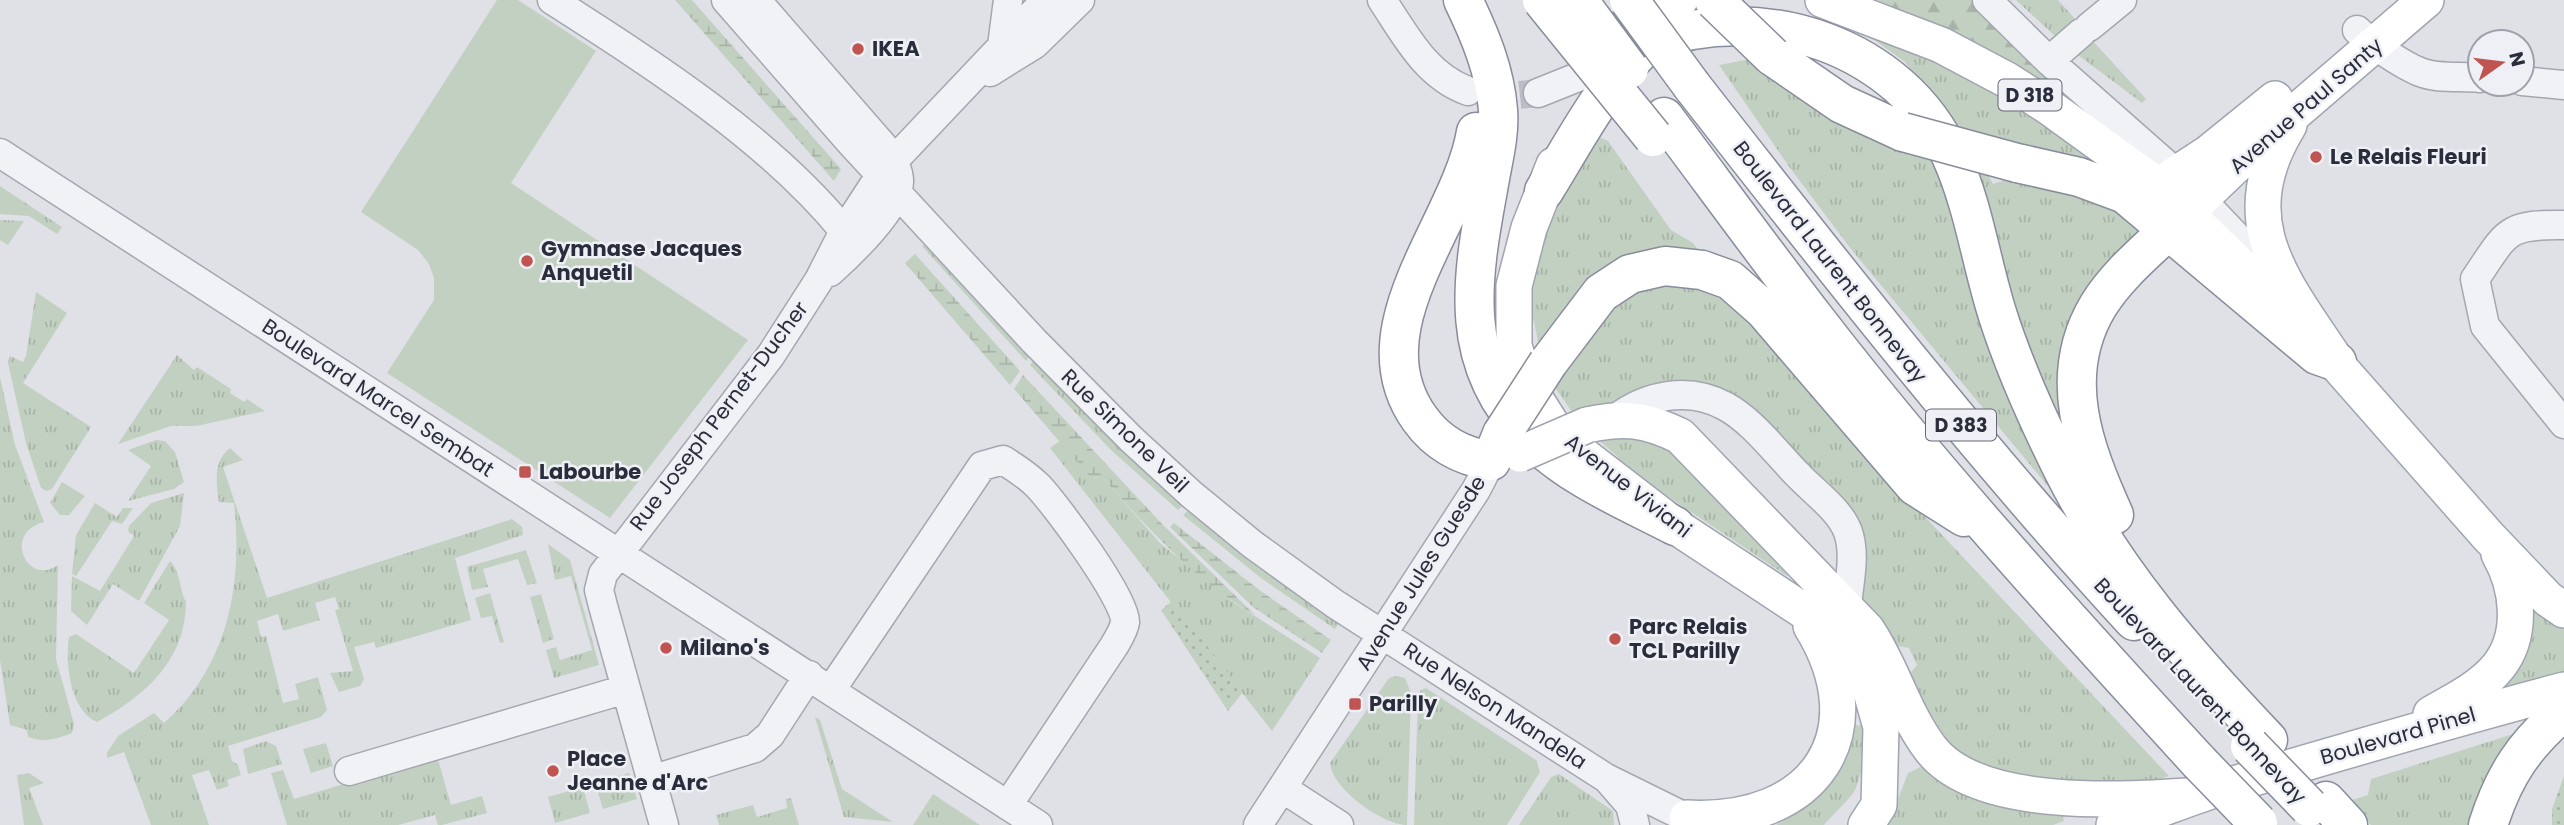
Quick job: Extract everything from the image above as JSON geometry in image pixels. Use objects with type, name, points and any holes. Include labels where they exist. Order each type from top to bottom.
[{"type":"highway","points":[[1461,0],[1477,60],[1479,86],[1472,156],[1403,315],[1397,348],[1403,386],[1412,409],[1425,427],[1465,457],[1504,450],[1548,363],[1601,293],[1630,274],[1665,266],[1702,270],[1730,280],[1764,310],[1915,486],[1996,537]]},
{"type":"highway","points":[[1461,0],[1483,40],[1498,111],[1497,140],[1472,286],[1474,324],[1483,360],[1501,398],[1530,437],[1579,476],[1675,526]]},
{"type":"highway","points":[[1542,0],[1659,127]]},
{"type":"highway","name":"Boulevard Laurent Bonnevay","points":[[1578,0],[1659,127],[1817,322],[2199,778],[2259,824]]},
{"type":"highway","points":[[1629,0],[1701,80]]},
{"type":"highway","points":[[1659,0],[1701,80]]},
{"type":"highway","points":[[1714,0],[1772,56],[1842,104],[1902,132],[1950,148],[2079,177],[2153,185],[2186,214],[2317,355],[2337,362]]},
{"type":"highway","points":[[1544,191],[1604,95],[1626,67],[1651,42],[1691,16],[1740,5],[1788,8],[1814,16],[1856,41],[1912,95],[1951,155],[1971,212],[1998,316],[2021,379],[2065,473],[2088,514],[2123,570],[2158,617],[2226,695]]},
{"type":"highway","name":"Boulevard Laurent Bonnevay","points":[[1701,80],[1810,237],[1885,334],[2030,508],[2259,743]]},
{"type":"highway","points":[[2186,214],[2118,281],[2098,307],[2077,362],[2078,421],[2090,462],[2136,556],[2169,613],[2259,743],[2327,815]]},
{"type":"highway","points":[[2487,825],[2500,786],[2522,754],[2564,711]]},
{"type":"main road","name":"Avenue Viviani","points":[[1680,0],[1642,24],[1593,71],[1529,228],[1514,286],[1514,346],[1527,384],[1552,425],[1583,455],[1675,526],[1831,631],[1859,664],[1868,681],[1881,727],[1872,815]]},
{"type":"main road","name":"D 318","points":[[1823,0],[1941,45],[2007,80],[2153,185]]},
{"type":"main road","name":"Avenue Paul Santy","points":[[2186,214],[2298,110],[2366,38],[2391,0]]},
{"type":"main road","name":"Avenue Paul Santy","points":[[2153,185],[2366,38],[2426,0]]},
{"type":"main road","points":[[2298,110],[2273,155],[2263,200],[2267,243],[2288,290],[2337,362],[2488,536],[2548,599],[2564,610]]},
{"type":"main road","points":[[1504,450],[1601,422],[1651,422],[1680,436],[1847,606],[1878,646],[1931,750],[1952,769],[1981,784],[2110,800],[2199,778]]},
{"type":"main road","points":[[2396,735],[2468,692],[2498,667],[2511,643],[2517,617],[2513,592],[2503,562],[2488,536]]},
{"type":"main road","points":[[1673,821],[1736,822],[1772,812],[1805,790],[1830,753],[1838,727],[1840,707],[1834,676],[1822,646],[1796,606]]},
{"type":"main road","points":[[1872,815],[1893,782],[1902,757],[1902,726],[1895,682]]},
{"type":"main road","name":"Boulevard Pinel","points":[[2114,825],[2163,811],[2199,778],[2396,735],[2564,690]]},
{"type":"street","points":[[552,0],[656,69],[740,131],[823,207],[844,231]]},
{"type":"street","name":"Rue Simone Veil","points":[[726,0],[890,175],[1034,341],[1141,449],[1252,544],[1325,597],[1384,634]]},
{"type":"street","name":"Rue Simone Veil","points":[[756,0],[865,125],[890,175]]},
{"type":"street","points":[[1002,46],[1008,0]]},
{"type":"street","points":[[890,175],[927,124],[1046,0]]},
{"type":"street","points":[[958,92],[1035,44],[1080,0]]},
{"type":"street","points":[[1382,0],[1429,67],[1442,79],[1468,91]]},
{"type":"street","points":[[1987,0],[2049,61],[2153,185],[2186,214],[2288,290]]},
{"type":"street","points":[[2049,61],[2122,0]]},
{"type":"street","points":[[2366,38],[2421,73],[2466,77]]},
{"type":"street","points":[[1538,93],[1593,71]]},
{"type":"street","points":[[2536,82],[2564,85]]},
{"type":"street","points":[[865,125],[893,131],[927,124]]},
{"type":"street","name":"Boulevard Marcel Sembat","points":[[0,153],[1038,825]]},
{"type":"street","name":"Rue Joseph Pernet-Ducher","points":[[662,817],[599,590],[603,574],[771,355],[820,280],[844,231],[890,175]]},
{"type":"street","name":"Rue Joseph Pernet-Ducher","points":[[820,280],[862,244],[890,175]]},
{"type":"street","points":[[2564,225],[2526,225],[2505,235],[2475,279],[2485,326],[2564,424]]},
{"type":"street","points":[[1601,422],[1633,405],[1673,395],[1693,396],[1725,406],[1747,424],[1842,519],[1851,543],[1847,606]]},
{"type":"street","name":"Avenue Jules Guesde","points":[[1258,825],[1504,450]]},
{"type":"street","points":[[652,780],[755,748],[770,735],[820,683],[982,466],[1003,460],[1024,473],[1040,488],[1121,603],[1125,621],[1123,654],[1008,805]]},
{"type":"street","name":"Rue Nelson Mandela","points":[[1384,634],[1673,821]]},
{"type":"street","points":[[349,771],[626,689]]},
{"type":"street","name":"Rue Nelson Mandela","points":[[1606,778],[1630,806],[1635,825]]},
{"type":"street","points":[[1283,788],[1339,825]]},
{"type":"green space","name":"Gymnase Jacques Anquetil","points":[[497,0],[518,0],[596,51],[511,183],[748,340],[610,518],[387,373],[434,300],[434,278],[429,264],[418,250],[361,212]]},
{"type":"green space","points":[[675,0],[692,0],[841,169],[834,181]]},
{"type":"green space","points":[[1877,0],[1981,0],[2063,79],[2058,92],[1977,43]]},
{"type":"green space","points":[[2016,0],[2058,0],[2076,20],[2056,37]]},
{"type":"green space","points":[[1855,26],[1895,37],[2033,110],[2096,161],[2093,167],[1954,136],[1935,101],[1905,62]]},
{"type":"green space","points":[[2091,39],[2146,99],[2142,103],[2074,52]]},
{"type":"green space","points":[[1756,58],[1943,159],[2061,502],[1851,249],[1790,168],[1719,65]]},
{"type":"green space","points":[[1588,132],[1608,141],[1671,230],[1693,243],[1703,256],[1688,253],[1540,352],[1534,321],[1528,322],[1533,272],[1557,201]]},
{"type":"green space","points":[[1970,166],[1985,169],[1993,184],[2020,175],[2090,193],[2143,229],[2122,253],[2071,445],[2017,329]]},
{"type":"green space","points":[[0,186],[62,227],[57,234],[29,216],[0,214]]},
{"type":"green space","points":[[0,220],[24,221],[8,245],[0,240]]},
{"type":"green space","points":[[929,240],[1031,353],[1026,361],[922,246]]},
{"type":"green space","points":[[915,254],[1020,371],[1010,385],[905,263]]},
{"type":"green space","points":[[1683,279],[1731,298],[1864,452],[2169,776],[2143,785],[2025,781],[1949,752],[1914,687],[1911,672],[1917,665],[1909,648],[1898,646],[1857,595],[1859,563],[1755,414],[1615,403],[1574,415],[1550,380],[1587,327],[1644,283]]},
{"type":"green space","points":[[36,292],[67,313],[23,383],[91,427],[52,489],[46,491],[41,488],[26,443],[8,363],[10,356],[23,362],[26,356]]},
{"type":"green space","points":[[177,355],[194,370],[197,367],[231,389],[230,393],[244,402],[247,399],[265,411],[196,426],[171,426],[118,444]]},
{"type":"green space","points":[[1035,358],[1186,503],[1178,510],[1111,450],[1030,365]]},
{"type":"green space","points":[[1023,375],[1164,526],[1256,616],[1192,570],[1155,535],[1102,477],[1091,478],[1014,389]]},
{"type":"green space","points":[[0,377],[15,445],[44,522],[31,528],[24,536],[24,556],[29,564],[37,569],[47,570],[58,565],[56,659],[74,724],[72,733],[50,740],[28,737],[27,730],[10,725],[0,660]]},
{"type":"green space","points":[[1605,431],[1663,443],[1790,571],[1787,576],[1619,464],[1618,457],[1594,436]]},
{"type":"green space","points":[[156,440],[165,441],[175,452],[184,482],[174,489],[128,501],[151,466],[128,450]]},
{"type":"green space","points":[[1060,441],[1091,478],[1102,477],[1160,543],[1233,602],[1320,658],[1272,731],[1050,448]]},
{"type":"green space","points":[[230,448],[243,460],[223,467],[267,598],[512,519],[522,527],[523,535],[455,558],[471,620],[376,648],[374,642],[354,647],[364,679],[360,686],[339,692],[330,673],[353,671],[335,610],[339,609],[335,597],[315,603],[320,620],[283,631],[278,614],[257,621],[261,637],[266,636],[283,703],[299,699],[295,684],[318,677],[327,710],[321,717],[228,746],[232,761],[238,765],[241,775],[227,780],[229,786],[217,790],[209,770],[192,775],[209,825],[151,825],[124,752],[107,758],[107,753],[118,736],[154,713],[164,723],[186,701],[217,650],[233,594],[236,564],[234,503],[219,502],[217,480],[218,466]]},
{"type":"green space","points":[[62,482],[85,496],[69,515],[60,515],[50,503]]},
{"type":"green space","points":[[184,493],[180,526],[139,601],[113,584],[87,625],[71,611],[72,576],[100,591],[134,536],[128,531],[129,526],[151,503]]},
{"type":"green space","points":[[95,503],[117,517],[123,508],[133,508],[122,524],[112,521],[76,576],[72,574],[76,535]]},
{"type":"green space","points":[[1191,508],[1340,621],[1335,629],[1261,578],[1183,515]]},
{"type":"green space","points":[[1174,523],[1258,589],[1331,640],[1322,653],[1253,607],[1170,527]]},
{"type":"green space","points":[[548,544],[570,560],[599,665],[554,678],[546,650],[556,647],[560,660],[592,650],[571,576],[555,580]]},
{"type":"green space","points":[[526,550],[537,583],[527,585],[518,559],[483,569],[488,587],[472,590],[467,567]]},
{"type":"green space","points":[[170,561],[176,570],[186,602],[179,642],[160,674],[146,688],[97,722],[81,708],[71,685],[69,637],[76,634],[134,673],[169,620],[144,603]]},
{"type":"green space","points":[[2526,590],[2564,625],[2564,673],[2495,694]]},
{"type":"green space","points":[[490,593],[504,642],[500,643],[492,616],[481,618],[475,598]]},
{"type":"green space","points":[[541,594],[554,639],[543,643],[530,597]]},
{"type":"green space","points":[[1172,601],[1243,692],[1228,711],[1161,610]]},
{"type":"green space","points":[[1389,678],[1405,678],[1411,693],[1407,825],[1385,819],[1360,804],[1340,784],[1330,763]]},
{"type":"green space","points":[[1426,688],[1536,760],[1540,772],[1507,825],[1414,825],[1418,696],[1421,690]]},
{"type":"green space","points":[[815,717],[820,720],[842,789],[893,822],[844,817]]},
{"type":"green space","points":[[1862,725],[1861,768],[1852,795],[1824,825],[1776,825],[1805,808],[1850,726]]},
{"type":"green space","points":[[2529,729],[2480,825],[2371,825],[2349,801],[2368,795],[2371,779]]},
{"type":"green space","points":[[266,741],[276,746],[282,764],[248,774],[243,749]]},
{"type":"green space","points":[[326,743],[333,766],[311,773],[303,749]]},
{"type":"green space","points":[[437,756],[451,805],[482,796],[487,813],[442,825],[438,825],[435,815],[398,825],[287,825],[271,773],[283,770],[294,799]]},
{"type":"green space","points":[[1925,765],[2062,811],[2064,821],[2053,825],[1888,825],[1908,773]]},
{"type":"green space","points":[[29,773],[44,783],[29,788],[43,825],[24,825],[17,775]]},
{"type":"green space","points":[[629,773],[637,799],[603,809],[595,783]]},
{"type":"green space","points":[[1559,774],[1613,811],[1614,825],[1519,825],[1551,777]]},
{"type":"green space","points":[[2564,776],[2564,825],[2552,825],[2552,809]]},
{"type":"green space","points":[[583,787],[590,813],[555,823],[548,797]]},
{"type":"green space","points":[[933,794],[980,825],[913,825]]},
{"type":"green space","points":[[791,798],[799,825],[719,825],[716,815],[753,805],[757,817],[787,808],[786,799]]},
{"type":"tunnel","points":[[1478,93],[1510,96],[1538,93]]},
{"type":"place","name":"IKEA","points":[[858,49]]},
{"type":"place","name":"Le Relais Fleuri","points":[[2316,157]]},
{"type":"place","name":"Gymnase Jacques Anquetil","points":[[527,261]]},
{"type":"place","name":"Labourbe","points":[[525,472]]},
{"type":"place","name":"Parc Relais TCL Parilly","points":[[1615,639]]},
{"type":"place","name":"Milano's","points":[[666,648]]},
{"type":"place","name":"Parilly","points":[[1355,704]]},
{"type":"place","name":"Place Jeanne d'Arc","points":[[553,771]]}]
